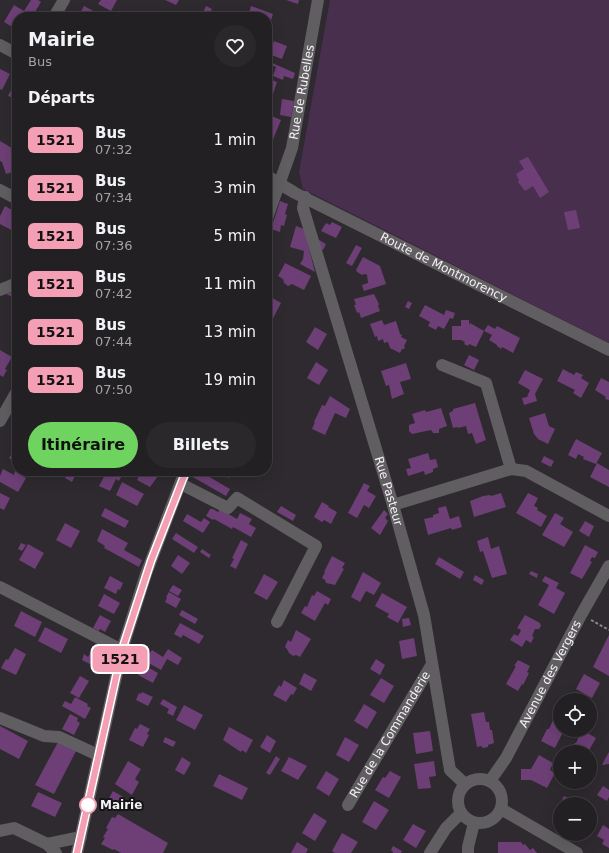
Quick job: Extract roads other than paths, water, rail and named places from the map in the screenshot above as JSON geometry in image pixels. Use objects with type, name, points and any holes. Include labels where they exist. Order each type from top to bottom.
[{"type":"street","points":[[57,12],[64,0]]},
{"type":"street","name":"Rue de Rubelles","points":[[272,205],[292,148],[318,0]]},
{"type":"street","points":[[0,45],[12,51]]},
{"type":"street","name":"Route de Montmorency","points":[[272,179],[305,197],[609,350]]},
{"type":"street","points":[[0,190],[12,196]]},
{"type":"street","name":"Rue Pasteur","points":[[305,197],[303,208],[393,505],[424,615],[450,770],[465,784]]},
{"type":"street","points":[[0,290],[12,284]]},
{"type":"street","points":[[442,365],[486,383],[511,469]]},
{"type":"street","points":[[0,421],[12,400]]},
{"type":"street","points":[[393,505],[511,469],[526,471],[609,516]]},
{"type":"street","points":[[77,853],[122,650],[148,567],[184,476]]},
{"type":"street","points":[[181,484],[228,508],[237,498],[316,546],[277,622]]},
{"type":"street","name":"Avenue des Vergers","points":[[490,781],[506,758],[581,615],[609,566]]},
{"type":"street","points":[[0,587],[122,650]]},
{"type":"street","name":"Rue de la Commanderie","points":[[348,805],[432,664]]},
{"type":"street","points":[[0,718],[44,736],[59,737],[98,755]]},
{"type":"street","points":[[477,779],[490,781],[500,790],[502,796],[501,809],[493,820],[481,824],[474,823],[465,818],[461,813],[458,801],[461,789],[465,784],[477,779]]},
{"type":"street","points":[[501,809],[576,853]]},
{"type":"street","points":[[430,853],[446,828],[461,813]]},
{"type":"street","points":[[468,853],[474,823]]},
{"type":"street","points":[[0,831],[14,828],[47,844],[56,853]]},
{"type":"street","points":[[47,844],[81,837]]},
{"type":"place","name":"Mairie","points":[[88,805]]}]
